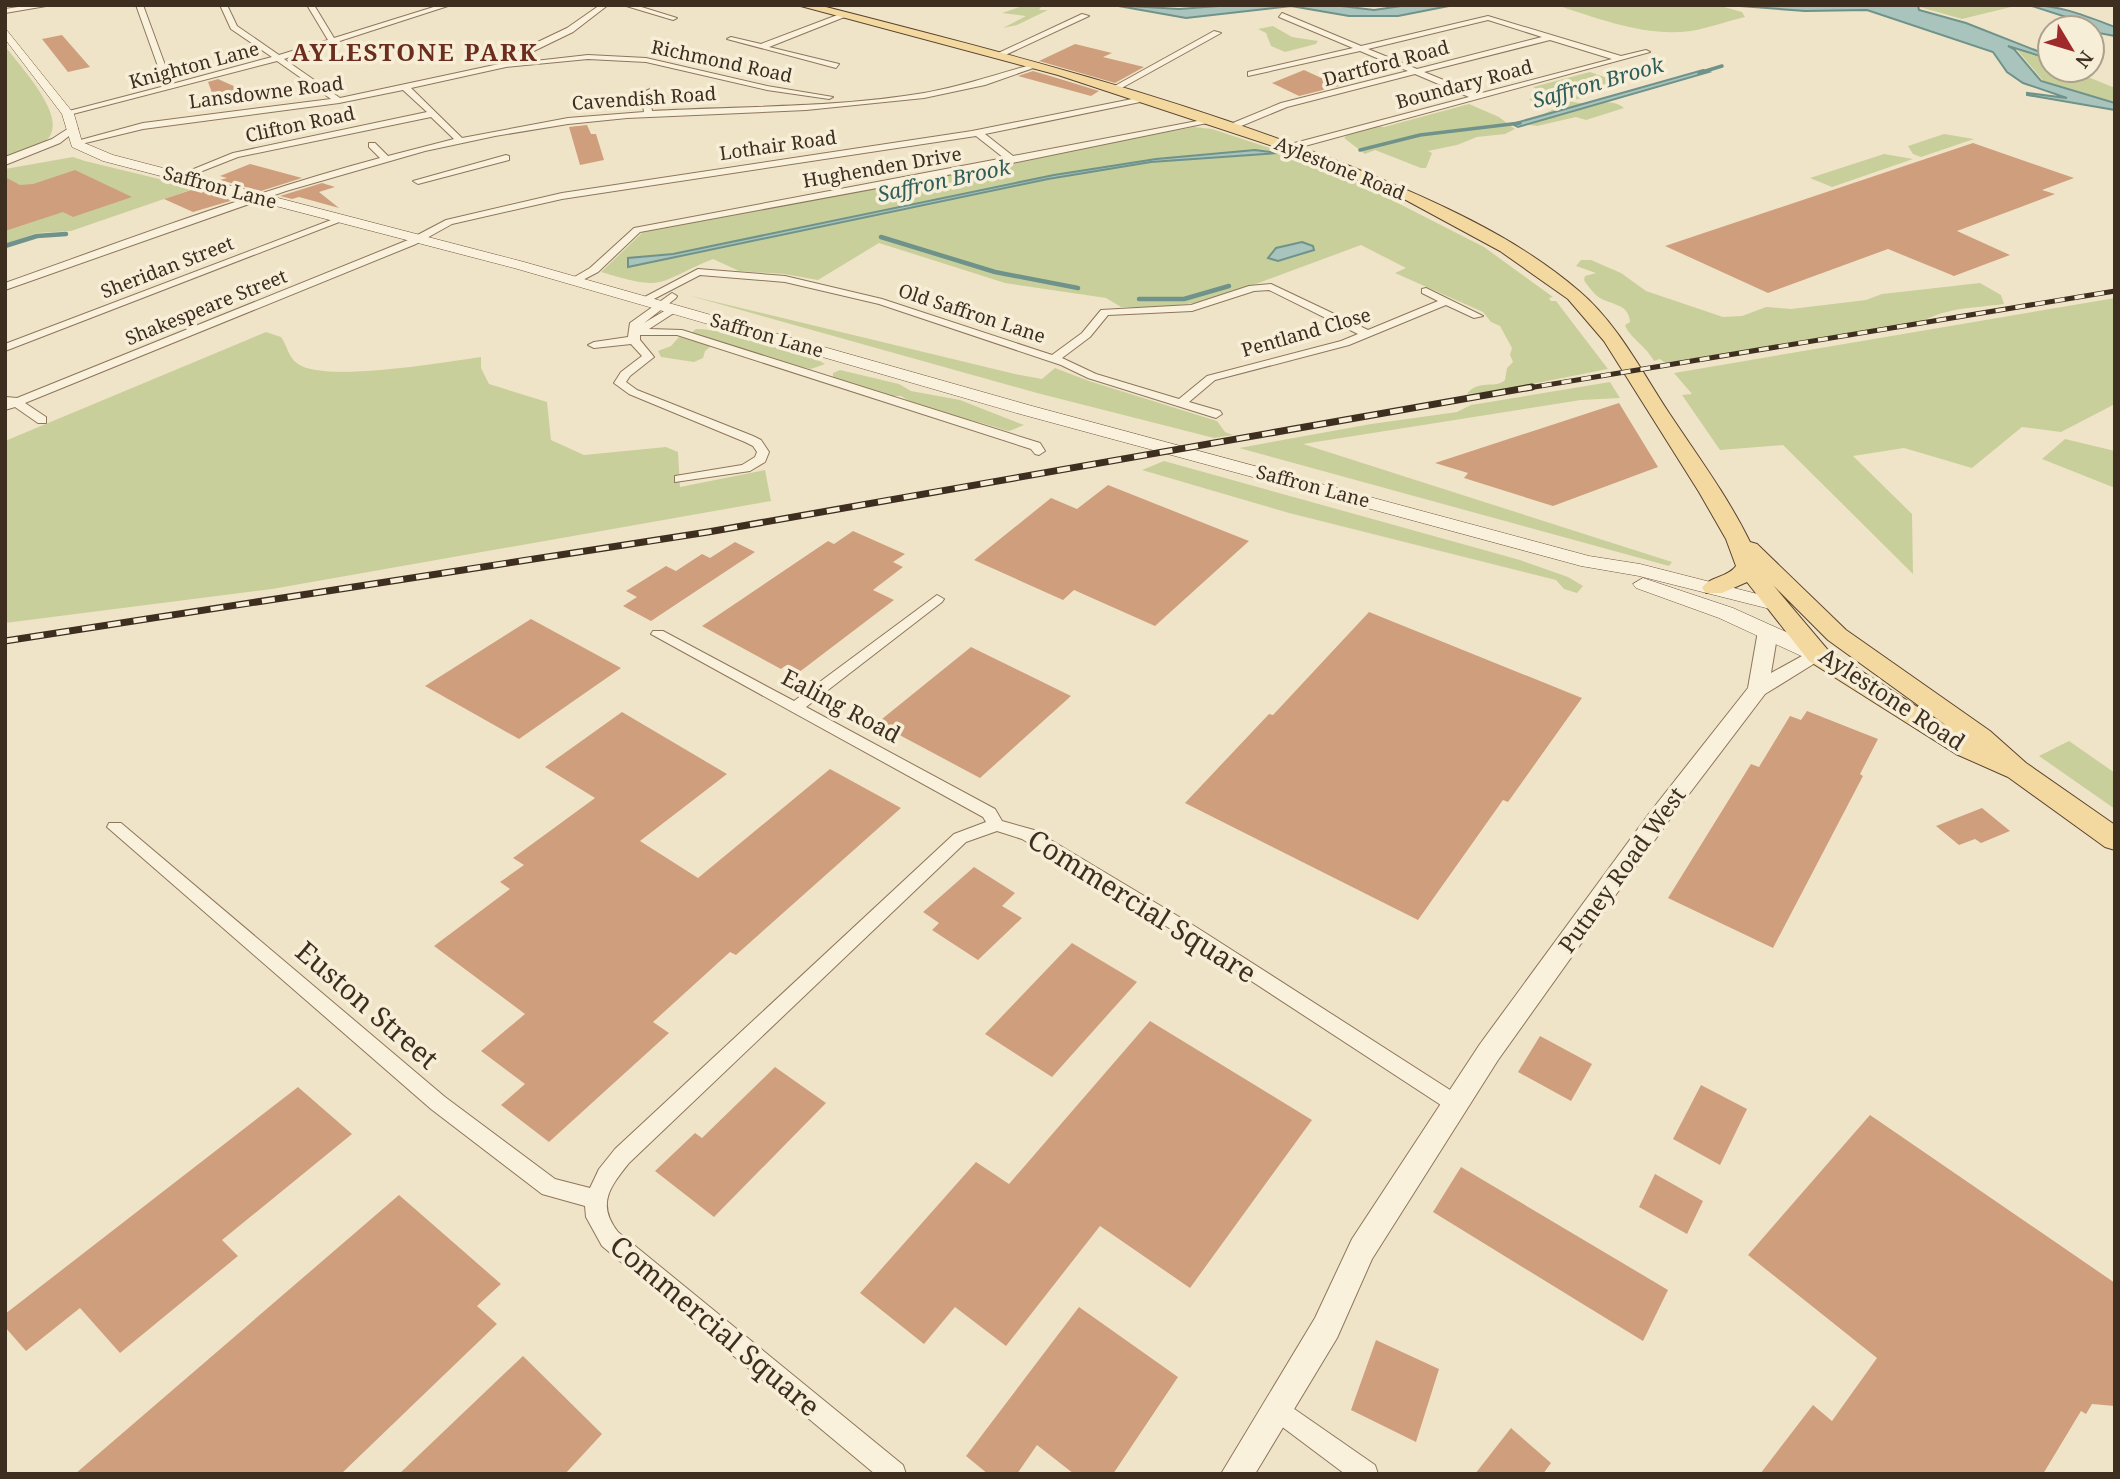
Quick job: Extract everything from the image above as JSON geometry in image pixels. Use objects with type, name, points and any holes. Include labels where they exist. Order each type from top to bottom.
[{"type":"main road","name":"Aylestone Road","points":[[803,5],[1038,65],[1290,147],[1388,186],[1471,227],[1536,266],[1574,295],[1611,338],[1737,539],[1748,566],[1774,604],[1818,655],[1965,748],[2017,770]]},
{"type":"main road","points":[[5,31],[68,114],[76,144]]},
{"type":"main road","name":"Saffron Lane","points":[[76,144],[108,158],[419,238],[1026,410],[1588,562],[1714,588],[1774,604]]},
{"type":"main road","name":"Aylestone Road","points":[[1737,539],[1767,564],[1837,635],[1971,730],[2017,770],[2115,840]]},
{"type":"main road","name":"Saffron Lane","points":[[1588,562],[1768,631],[1818,655]]},
{"type":"main road","points":[[1714,588],[1738,579],[1748,566]]},
{"type":"main road","points":[[1768,631],[1774,604],[1837,635]]},
{"type":"street","points":[[5,12],[49,5]]},
{"type":"street","points":[[139,5],[170,88]]},
{"type":"street","points":[[223,5],[233,27],[340,101]]},
{"type":"street","points":[[310,5],[333,42]]},
{"type":"street","points":[[414,5],[421,14]]},
{"type":"street","name":"Knighton Lane","points":[[68,114],[279,58],[448,5]]},
{"type":"street","name":"Lansdowne Road","points":[[76,144],[154,124],[340,101],[503,66],[503,62],[570,30],[605,5]]},
{"type":"street","points":[[625,5],[673,18]]},
{"type":"street","points":[[1282,15],[1477,97]]},
{"type":"street","points":[[761,47],[843,16]]},
{"type":"street","points":[[998,55],[1085,16]]},
{"type":"street","points":[[1251,74],[1484,19],[1497,19],[1621,59]]},
{"type":"street","points":[[1115,88],[1217,33]]},
{"type":"street","name":"Dartford Road","points":[[1231,127],[1284,105],[1551,37]]},
{"type":"street","points":[[731,39],[836,66]]},
{"type":"street","name":"Boundary Road","points":[[1290,147],[1646,52]]},
{"type":"street","name":"Richmond Road","points":[[503,66],[577,58],[646,60],[789,92],[837,98],[849,103]]},
{"type":"street","name":"Cavendish Road","points":[[5,287],[257,197],[386,159],[461,141],[567,121],[648,113],[849,103],[943,92],[991,81],[1038,65]]},
{"type":"street","points":[[406,88],[461,141]]},
{"type":"street","points":[[648,113],[645,93],[655,89]]},
{"type":"street","name":"Lothair Road","points":[[419,238],[458,220],[574,193],[978,133],[1146,98]]},
{"type":"street","name":"Clifton Road","points":[[179,177],[236,155],[431,114]]},
{"type":"street","name":"Hughenden Drive","points":[[575,281],[594,270],[637,230],[1213,121]]},
{"type":"street","points":[[5,162],[55,141],[72,129]]},
{"type":"street","points":[[978,133],[1012,160]]},
{"type":"street","points":[[5,162],[76,144]]},
{"type":"street","points":[[372,145],[386,159]]},
{"type":"street","points":[[447,145],[456,152]]},
{"type":"street","points":[[465,158],[474,165]]},
{"type":"street","points":[[418,181],[506,158]]},
{"type":"street","name":"Sheridan Street","points":[[5,348],[342,219]]},
{"type":"street","name":"Shakespeare Street","points":[[9,402],[419,238]]},
{"type":"street","points":[[635,336],[659,305],[710,272]]},
{"type":"street","name":"Old Saffron Lane","points":[[659,305],[693,274],[710,272],[788,280],[867,298],[1053,359],[1092,376],[1216,414]]},
{"type":"street","points":[[1053,359],[1086,335],[1105,312],[1192,308],[1262,287],[1282,290],[1368,334]]},
{"type":"street","points":[[1426,291],[1478,316]]},
{"type":"street","name":"Pentland Close","points":[[1181,403],[1211,377],[1334,346],[1446,301]]},
{"type":"street","points":[[594,345],[635,336],[678,332],[1036,446],[1039,451]]},
{"type":"street","points":[[635,336],[648,357],[620,379],[623,387],[749,439],[757,443],[763,452],[761,459],[746,468],[680,479]]},
{"type":"street","points":[[9,402],[42,420]]},
{"type":"street","points":[[795,708],[937,599]]},
{"type":"street","name":"Putney Road West","points":[[1758,689],[1768,631]]},
{"type":"street","name":"Ealing Road","points":[[658,634],[989,813],[996,825]]},
{"type":"street","name":"Putney Road West","points":[[1454,1103],[1658,817],[1758,689],[1818,655]]},
{"type":"street","points":[[597,1199],[607,1174],[622,1156],[960,838],[996,825]]},
{"type":"street","name":"Commercial Square","points":[[996,825],[1028,834],[1110,882],[1454,1103]]},
{"type":"street","name":"Euston Street","points":[[115,827],[438,1102],[549,1188],[597,1199]]},
{"type":"street","points":[[1237,1474],[1326,1328],[1362,1250],[1454,1103]]},
{"type":"street","name":"Commercial Square","points":[[597,1199],[595,1214],[600,1228],[610,1239],[894,1474]]},
{"type":"street","points":[[1277,1409],[1366,1474]]},
{"type":"green space","points":[[1025,5],[1058,5],[1042,6],[1039,10],[1048,10],[1017,25],[1003,28],[1026,16],[1002,13]]},
{"type":"green space","points":[[1556,5],[1717,5],[1742,12],[1745,17],[1691,31],[1657,31],[1623,26]]},
{"type":"green space","points":[[2012,5],[2015,6],[1962,19],[1916,6]]},
{"type":"green space","points":[[1273,26],[1292,37],[1318,41],[1316,44],[1285,52],[1271,46],[1266,33],[1258,29]]},
{"type":"green space","points":[[5,46],[46,102],[53,126],[50,136],[42,144],[5,157]]},
{"type":"green space","points":[[2014,46],[2036,55],[2036,72]]},
{"type":"green space","points":[[1590,72],[1624,84],[1571,101],[1605,102],[1624,108],[1586,120],[1576,117],[1537,126],[1523,124],[1560,106],[1529,100],[1534,95],[1545,93],[1533,87]]},
{"type":"green space","points":[[2051,84],[2105,84],[2115,88],[2115,102]]},
{"type":"green space","points":[[1469,104],[1499,117],[1515,129],[1505,134],[1477,137],[1457,145],[1428,151],[1432,153],[1426,168],[1375,150],[1365,154],[1344,138],[1362,129],[1384,127]]},
{"type":"green space","points":[[1194,127],[1212,129],[1327,167],[1484,247],[1553,297],[1549,298],[1556,301],[1608,369],[1496,391],[1467,394],[1481,385],[1497,384],[1505,380],[1507,368],[1513,362],[1510,355],[1512,348],[1500,326],[1491,322],[1483,312],[1395,273],[1406,268],[1361,245],[1210,301],[1155,308],[1121,307],[1106,298],[1005,283],[879,243],[818,280],[784,274],[739,271],[713,259],[660,282],[638,282],[601,272],[643,232]]},
{"type":"green space","points":[[1944,134],[1974,139],[1921,157],[1913,154],[1908,146]]},
{"type":"green space","points":[[1884,154],[1913,159],[1832,187],[1810,178]]},
{"type":"green space","points":[[73,157],[196,188],[71,231],[37,233],[5,244],[5,169]]},
{"type":"green space","points":[[1581,260],[1591,260],[1621,273],[1646,291],[1723,317],[1742,316],[1766,307],[1791,309],[1866,300],[1882,294],[1980,283],[2001,295],[2004,304],[1953,311],[1923,321],[1665,363],[1660,359],[1654,361],[1630,334],[1625,325],[1630,322],[1626,310],[1600,298],[1590,288],[1584,280],[1585,276],[1596,273],[1576,266]]},
{"type":"green space","points":[[687,295],[1015,374],[1042,379],[1055,368],[1217,421],[1225,432],[1233,435],[1214,438],[1037,393]]},
{"type":"green space","points":[[2115,298],[2115,404],[2061,432],[2022,427],[1972,468],[1904,448],[1853,456],[1912,514],[1913,574],[1783,445],[1720,450],[1682,395],[1692,394],[1674,373]]},
{"type":"green space","points":[[696,329],[799,353],[825,364],[811,369],[795,366],[691,333]]},
{"type":"green space","points":[[266,332],[281,337],[298,364],[333,372],[386,370],[481,357],[481,368],[489,384],[547,402],[551,440],[584,455],[666,447],[678,452],[680,487],[765,470],[771,501],[272,589],[5,623],[5,441]]},
{"type":"green space","points":[[679,337],[711,346],[705,351],[703,358],[694,362],[661,357],[658,351],[671,346]]},
{"type":"green space","points":[[840,370],[899,384],[911,391],[960,400],[1024,425],[1009,431],[963,419],[912,403],[901,396],[890,396],[833,378],[833,373]]},
{"type":"green space","points":[[1610,382],[1620,398],[1581,400],[1303,444],[1672,562],[1669,566],[1239,448],[1371,424],[1457,412],[1471,405]]},
{"type":"green space","points":[[2065,439],[2115,451],[2115,488],[2042,459]]},
{"type":"green space","points":[[1164,461],[1520,560],[1568,577],[1583,586],[1577,593],[1564,589],[1556,580],[1289,513],[1142,470]]},
{"type":"green space","points":[[2069,741],[2115,773],[2115,809],[2039,756]]},
{"type":"water","points":[[1113,5],[1179,9],[1232,5],[1333,5],[1374,10],[1408,5],[1454,5],[1398,16],[1349,16],[1291,6],[1186,18]]},
{"type":"water","points":[[1727,5],[1918,5],[1919,10],[1966,23],[2036,50],[2036,55],[2008,46],[2014,49],[2036,75],[2036,84],[2051,84],[2115,103],[2115,110],[2027,95],[2067,98],[2023,83],[2007,72],[1993,52],[1867,10],[1805,11]]},
{"type":"water","points":[[2029,5],[2078,14],[2057,14]]},
{"type":"water","points":[[2106,24],[2115,27],[2115,36],[2106,34]]},
{"type":"water","points":[[1703,70],[1709,72],[1518,127],[1512,124]]},
{"type":"water","points":[[1255,150],[1278,153],[1151,162],[1048,179],[628,267],[628,258],[673,254],[1054,175],[1156,159]]},
{"type":"water","points":[[1302,242],[1313,246],[1314,250],[1278,261],[1268,258],[1276,248]]},
{"type":"building","points":[[62,35],[90,67],[68,72],[42,39]]},
{"type":"building","points":[[1075,44],[1112,53],[1103,57],[1144,67],[1115,83],[1039,61]]},
{"type":"building","points":[[1304,70],[1339,86],[1299,96],[1272,83]]},
{"type":"building","points":[[1033,71],[1099,91],[1091,96],[1018,76]]},
{"type":"building","points":[[218,79],[247,92],[214,98],[208,82]]},
{"type":"building","points":[[587,125],[591,134],[596,134],[604,160],[580,165],[569,127]]},
{"type":"building","points":[[1973,143],[2074,178],[2042,190],[2055,194],[1957,231],[2010,255],[1954,276],[1888,249],[1768,293],[1665,246]]},
{"type":"building","points":[[250,164],[302,178],[261,191],[220,180],[227,178],[220,176]]},
{"type":"building","points":[[75,170],[132,197],[73,217],[63,212],[5,231],[5,177],[20,185],[33,184]]},
{"type":"building","points":[[322,183],[335,187],[319,192],[339,208],[299,197],[292,199],[280,196]]},
{"type":"building","points":[[197,188],[237,199],[193,212],[164,199]]},
{"type":"building","points":[[1619,403],[1658,467],[1553,506],[1464,478],[1468,473],[1435,463]]},
{"type":"building","points":[[1108,485],[1249,541],[1155,626],[1074,590],[1063,600],[974,560],[1051,498],[1077,509]]},
{"type":"building","points":[[853,531],[905,554],[893,562],[903,567],[873,590],[894,600],[798,673],[785,666],[781,669],[702,626],[828,541],[834,544]]},
{"type":"building","points":[[735,542],[755,552],[651,621],[623,606],[637,597],[626,591],[666,566],[676,571],[702,554],[710,558]]},
{"type":"building","points":[[1369,612],[1582,698],[1508,802],[1503,800],[1418,920],[1185,803],[1269,714],[1273,715]]},
{"type":"building","points":[[531,619],[621,668],[519,739],[425,686]]},
{"type":"building","points":[[971,647],[1071,696],[980,778],[877,723]]},
{"type":"building","points":[[1807,711],[1878,739],[1860,774],[1863,776],[1773,948],[1668,898],[1751,764],[1759,767],[1790,716],[1801,720]]},
{"type":"building","points":[[622,712],[727,774],[640,841],[698,878],[830,769],[901,808],[736,955],[730,952],[653,1022],[669,1033],[549,1142],[501,1105],[525,1084],[481,1051],[525,1014],[434,946],[510,889],[500,882],[524,865],[513,858],[595,798],[545,767]]},
{"type":"building","points":[[1982,808],[2010,831],[1981,843],[1975,839],[1959,845],[1936,826]]},
{"type":"building","points":[[974,867],[1015,893],[1002,906],[1022,918],[978,960],[932,930],[939,923],[923,912]]},
{"type":"building","points":[[1072,943],[1137,982],[1052,1077],[985,1034]]},
{"type":"building","points":[[1150,1021],[1312,1120],[1190,1288],[1100,1226],[1006,1346],[955,1307],[924,1344],[860,1293],[976,1162],[1009,1184]]},
{"type":"building","points":[[1540,1036],[1592,1064],[1571,1101],[1518,1072]]},
{"type":"building","points":[[775,1067],[826,1103],[714,1217],[655,1171],[695,1133],[702,1138]]},
{"type":"building","points":[[1701,1085],[1747,1109],[1720,1165],[1673,1139]]},
{"type":"building","points":[[298,1087],[352,1134],[222,1240],[238,1256],[120,1353],[80,1308],[26,1351],[5,1327],[5,1314]]},
{"type":"building","points":[[1870,1115],[2115,1283],[2115,1406],[2092,1404],[2086,1414],[2081,1411],[2043,1474],[1760,1474],[1813,1405],[1832,1421],[1877,1358],[1748,1255]]},
{"type":"building","points":[[1461,1167],[1668,1290],[1643,1341],[1433,1212]]},
{"type":"building","points":[[1655,1174],[1703,1201],[1687,1234],[1639,1207]]},
{"type":"building","points":[[399,1195],[501,1284],[477,1306],[497,1324],[341,1474],[75,1474]]},
{"type":"building","points":[[1079,1307],[1178,1377],[1113,1474],[1074,1474],[1037,1445],[1017,1474],[988,1474],[966,1456]]},
{"type":"building","points":[[1376,1340],[1439,1369],[1416,1442],[1351,1410]]},
{"type":"building","points":[[523,1356],[602,1434],[565,1474],[399,1474]]},
{"type":"building","points":[[1511,1428],[1551,1463],[1543,1474],[1475,1474]]},
{"type":"waterway","name":"Saffron Brook","points":[[1699,73],[1722,66]]},
{"type":"waterway","name":"Saffron Brook","points":[[1360,150],[1420,135],[1520,123]]},
{"type":"waterway","name":"Saffron Brook","points":[[5,246],[37,236],[66,234]]},
{"type":"waterway","points":[[881,237],[995,272],[1078,288]]},
{"type":"waterway","points":[[1139,299],[1184,299],[1229,286]]},
{"type":"railway","points":[[1522,389],[2115,291]]},
{"type":"railway","points":[[5,641],[708,532],[1532,387]]},
{"type":"district","name":"AYLESTONE PARK","points":[[415,53]]}]
